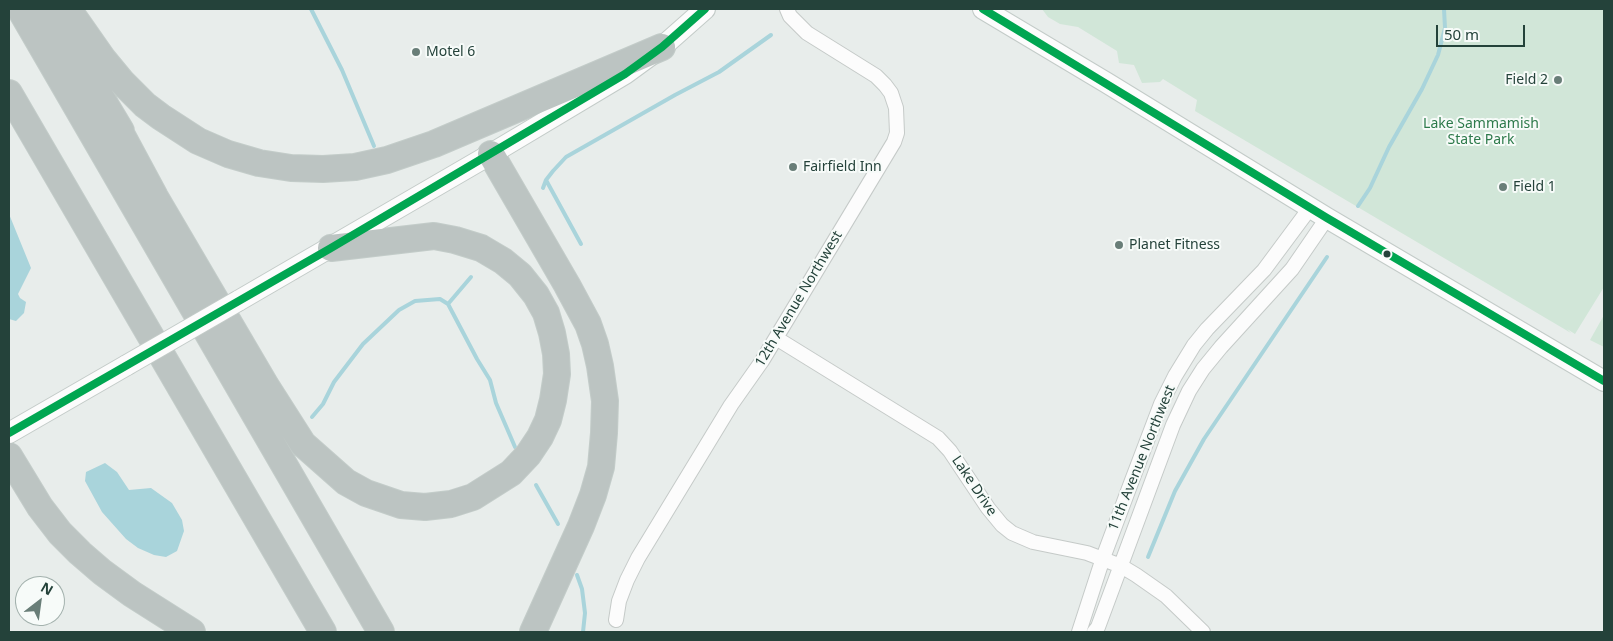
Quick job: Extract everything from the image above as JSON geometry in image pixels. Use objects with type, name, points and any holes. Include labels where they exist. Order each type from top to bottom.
[{"type":"highway","points":[[20,9],[380,632]]},
{"type":"highway","points":[[48,9],[112,116],[155,197],[266,386],[303,444],[346,482],[366,493],[401,505],[451,504],[473,497],[511,473],[528,455],[548,420],[557,374],[552,333],[546,313],[536,295],[520,275],[508,265],[481,248],[455,240],[434,236],[331,248]]},
{"type":"highway","points":[[68,9],[103,59],[145,105],[189,135],[228,154],[291,168],[355,167],[387,160],[434,144],[662,47]]},
{"type":"highway","points":[[9,93],[323,632]]},
{"type":"highway","points":[[491,154],[588,324],[600,366],[605,401],[600,467],[593,495],[582,526],[533,632]]},
{"type":"highway","points":[[9,456],[40,507],[60,533],[102,572],[132,594],[192,632]]},
{"type":"highway","points":[[9,486],[23,493],[40,507]]},
{"type":"main road","points":[[9,433],[331,248],[625,74],[662,47],[705,9]]},
{"type":"main road","points":[[983,9],[1116,88],[1310,208],[1604,381]]},
{"type":"street","name":"12th Avenue Northwest","points":[[616,620],[619,601],[638,558],[731,405],[762,361],[894,142],[897,133],[898,123],[894,101],[891,93],[881,80],[807,33],[790,16],[787,9]]},
{"type":"street","name":"11th Avenue Northwest","points":[[1079,632],[1103,558],[1157,415],[1174,376],[1194,345],[1264,270],[1310,208]]},
{"type":"street","name":"11th Avenue Northwest","points":[[1094,632],[1098,627],[1173,425],[1189,391],[1203,369],[1221,347],[1292,268],[1328,218]]},
{"type":"street","name":"Lake Drive","points":[[776,338],[938,438],[950,451],[991,512],[1012,533],[1033,542],[1074,550],[1103,558],[1121,566],[1136,574],[1166,596],[1203,632]]},
{"type":"green space","name":"Lake Sammamish State Park","points":[[1042,9],[1604,9],[1604,287],[1575,334],[1567,329],[1571,333],[1195,111],[1197,100],[1163,79],[1160,82],[1142,83],[1134,65],[1119,63],[1117,51],[1078,27],[1060,24],[1048,17]]},
{"type":"green space","points":[[1604,315],[1604,347],[1590,340]]},
{"type":"water","points":[[9,214],[31,268],[18,294],[26,302],[24,313],[16,321],[9,319]]},
{"type":"water","points":[[105,463],[117,472],[129,490],[151,488],[172,503],[182,520],[184,531],[177,551],[166,557],[154,555],[138,548],[126,539],[102,512],[85,481],[86,472]]},
{"type":"waterway","points":[[311,9],[342,70],[374,146]]},
{"type":"waterway","points":[[1358,206],[1370,188],[1389,147],[1422,89],[1438,55],[1445,28],[1444,9]]},
{"type":"waterway","points":[[581,244],[546,180],[553,171],[566,157],[719,72],[771,35]]},
{"type":"waterway","points":[[543,188],[546,180]]},
{"type":"waterway","points":[[1148,557],[1175,491],[1204,439],[1327,257]]},
{"type":"waterway","points":[[448,304],[471,277]]},
{"type":"waterway","points":[[312,417],[323,404],[334,382],[363,344],[399,310],[415,301],[440,299],[448,304],[490,380],[496,403],[515,447]]},
{"type":"waterway","points":[[536,485],[558,524]]},
{"type":"waterway","points":[[577,575],[582,589],[585,613],[583,632]]},
{"type":"transit line","points":[[9,433],[331,248],[625,74],[662,47],[705,9]]},
{"type":"transit line","points":[[983,9],[1327,218],[1604,381]]},
{"type":"place","name":"Motel 6","points":[[416,52]]},
{"type":"place","name":"Field 2","points":[[1558,80]]},
{"type":"place","name":"Fairfield Inn","points":[[793,167]]},
{"type":"place","name":"Field 1","points":[[1503,187]]},
{"type":"place","name":"Planet Fitness","points":[[1119,245]]}]
